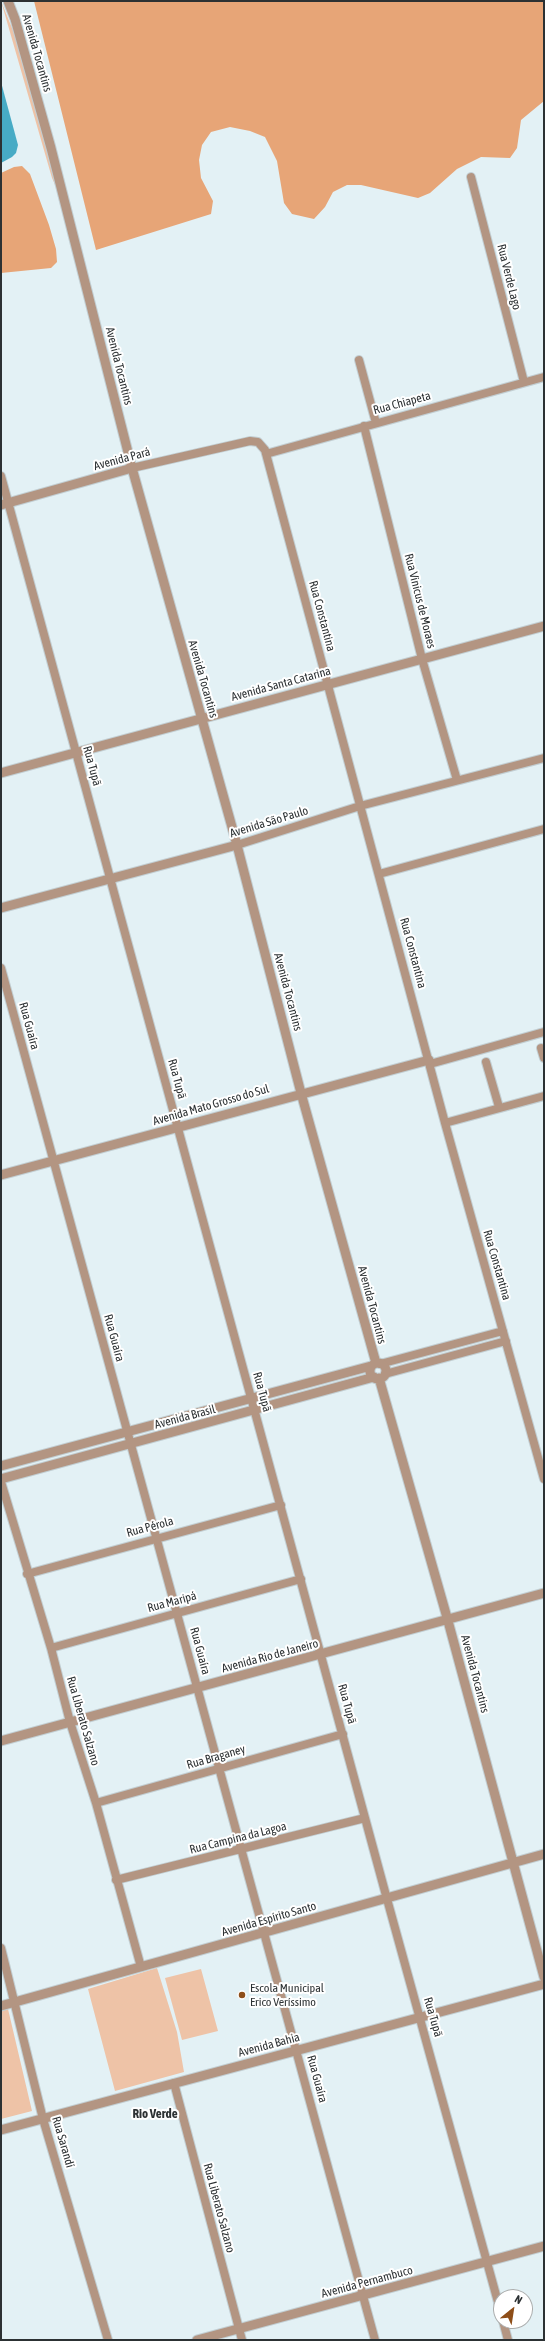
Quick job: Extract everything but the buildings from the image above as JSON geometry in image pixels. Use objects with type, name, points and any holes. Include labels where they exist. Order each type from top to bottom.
[{"type":"street","name":"Avenida Tocantins","points":[[8,1],[15,19],[66,203],[132,468],[237,845],[301,1093],[376,1364]]},
{"type":"street","name":"Rua Verde Lago","points":[[471,177],[524,382]]},
{"type":"street","points":[[359,360],[376,423]]},
{"type":"street","name":"Rua Chiapeta","points":[[266,454],[544,377]]},
{"type":"street","name":"Rua Vinicus de Moraes","points":[[364,426],[422,659],[457,780]]},
{"type":"street","name":"Avenida Pará","points":[[4,504],[132,468],[250,441],[261,444],[266,454]]},
{"type":"street","name":"Rua Constantina","points":[[266,454],[445,1123],[544,1479]]},
{"type":"street","name":"Rua Tupã","points":[[1,476],[4,504],[76,753],[494,2289]]},
{"type":"street","name":"Avenida Santa Catarina","points":[[1,773],[544,626]]},
{"type":"street","name":"Avenida São Paulo","points":[[1,908],[237,845],[360,806],[544,758]]},
{"type":"street","points":[[379,874],[544,829]]},
{"type":"street","name":"Rua Guaíra","points":[[1,968],[375,2340]]},
{"type":"street","points":[[429,1062],[544,1032]]},
{"type":"street","points":[[541,1048],[544,1058]]},
{"type":"street","name":"Avenida Mato Grosso do Sul","points":[[1,1175],[178,1128],[301,1093],[429,1062]]},
{"type":"street","points":[[486,1062],[499,1107]]},
{"type":"street","points":[[445,1123],[499,1107],[544,1096]]},
{"type":"street","name":"Avenida Brasil","points":[[1,1466],[503,1331]]},
{"type":"street","name":"Avenida Brasil","points":[[1,1479],[506,1341]]},
{"type":"street","points":[[376,1364],[385,1368],[379,1376],[370,1374],[376,1364]]},
{"type":"street","name":"Avenida Tocantins","points":[[379,1376],[448,1621],[544,1977]]},
{"type":"street","name":"Rua Liberato Salzano","points":[[1,1482],[27,1574],[51,1648],[70,1722],[96,1803],[141,1967]]},
{"type":"street","name":"Rua Pérola","points":[[27,1574],[281,1505]]},
{"type":"street","name":"Rua Maripá","points":[[51,1648],[301,1579]]},
{"type":"street","name":"Avenida Rio de Janeiro","points":[[1,1741],[448,1621],[544,1593]]},
{"type":"street","name":"Rua Braganey","points":[[96,1803],[343,1734]]},
{"type":"street","name":"Rua Campina da Lagoa","points":[[116,1880],[365,1818]]},
{"type":"street","name":"Avenida Espírito Santo","points":[[1,2006],[544,1854]]},
{"type":"street","name":"Rua Sarandí","points":[[1,1948],[16,2002],[43,2119],[108,2340]]},
{"type":"street","name":"Avenida Bahia","points":[[1,2130],[544,1984]]},
{"type":"street","name":"Rua Liberato Salzano","points":[[174,2083],[242,2340]]},
{"type":"street","name":"Avenida Pernambuco","points":[[197,2340],[487,2263],[544,2246]]},
{"type":"street","points":[[505,2329],[508,2340]]},
{"type":"shaded area","points":[[1,1],[14,33],[48,151],[57,189],[52,178]]},
{"type":"shaded area","points":[[34,1],[544,1],[544,101],[521,120],[517,148],[510,158],[481,157],[457,169],[430,193],[418,198],[361,185],[347,185],[333,192],[325,207],[314,219],[292,214],[284,203],[277,161],[265,137],[250,131],[230,127],[211,132],[202,145],[199,160],[201,178],[213,201],[211,214],[96,250]]},
{"type":"shaded area","points":[[22,166],[30,174],[49,225],[56,249],[57,262],[51,268],[1,273],[1,173],[14,167]]},
{"type":"shaded area","points":[[157,1968],[177,2032],[184,2072],[115,2091],[88,1989]]},
{"type":"shaded area","points":[[201,1969],[218,2031],[182,2040],[165,1978]]},
{"type":"shaded area","points":[[8,2009],[32,2111],[1,2119],[1,2011]]},
{"type":"water","points":[[1,82],[18,145],[16,153],[1,163]]},
{"type":"place","name":"Escola Municipal Erico Veríssimo","points":[[242,1995]]},
{"type":"district","name":"Rio Verde","points":[[155,2114]]}]
